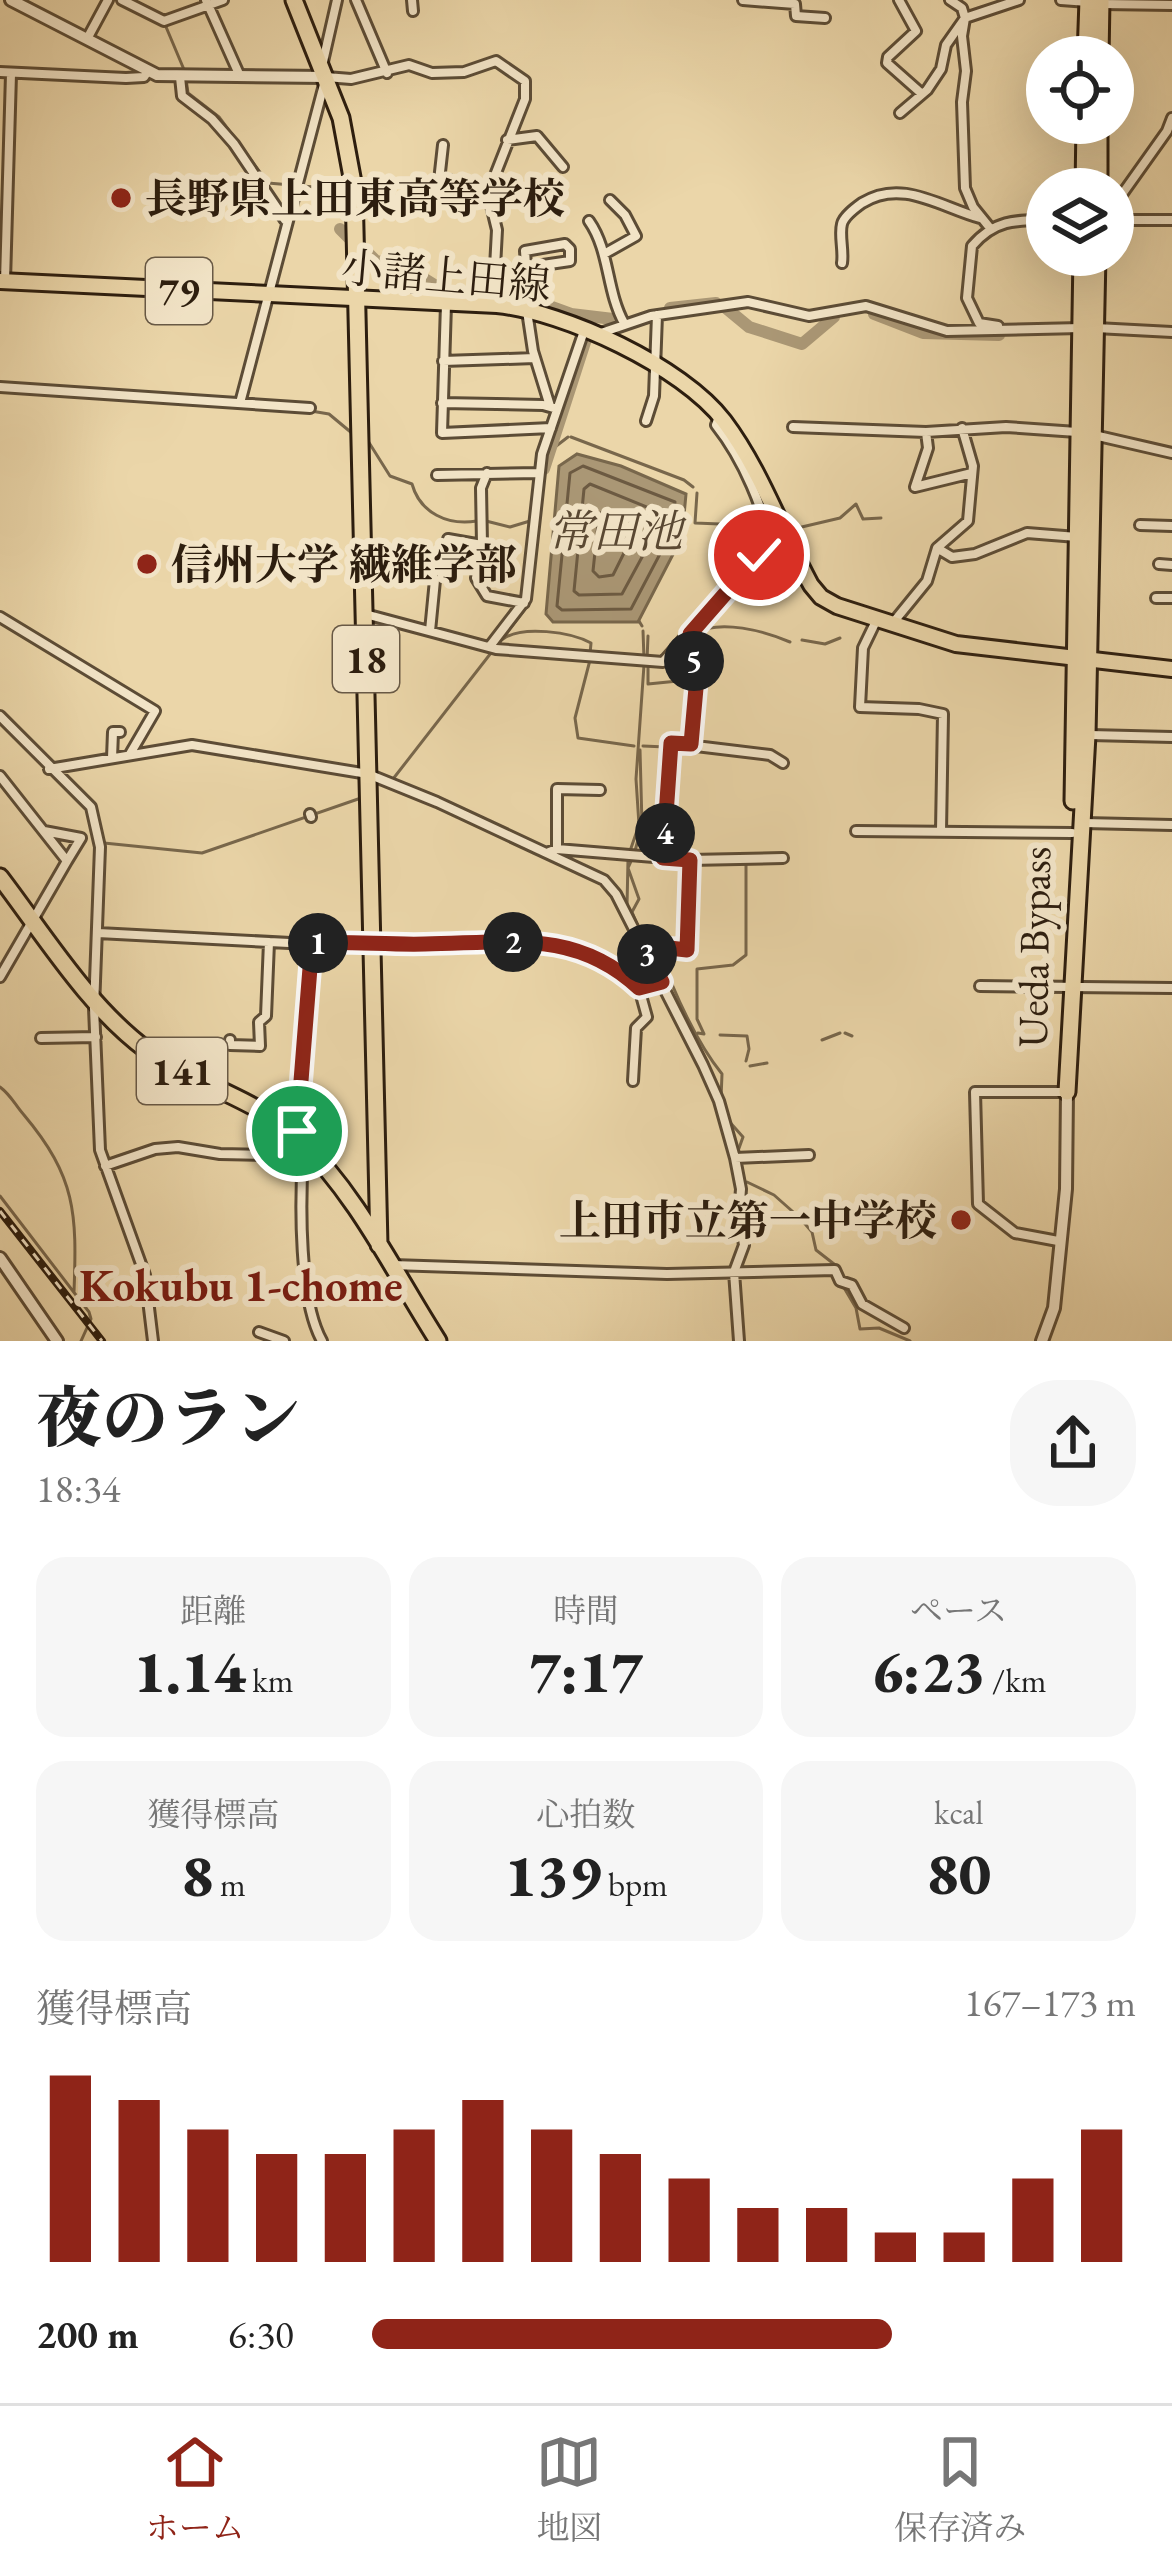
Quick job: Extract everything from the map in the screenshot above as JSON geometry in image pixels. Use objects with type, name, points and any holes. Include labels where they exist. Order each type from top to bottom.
[{"type":"highway","name":"18","points":[[294,0],[341,118],[354,188],[379,1245],[438,1341]]},
{"type":"highway","points":[[1089,36],[1094,2]]},
{"type":"highway","points":[[1094,2],[1098,36]]},
{"type":"highway","name":"Ueda Bypass","points":[[1067,1092],[1082,658],[1088,328],[1084,276]]},
{"type":"highway","name":"Ueda Bypass","points":[[1088,328],[1094,276]]},
{"type":"highway","name":"Ueda Bypass","points":[[1076,828],[1087,735],[1077,537],[1086,434]]},
{"type":"highway","name":"141","points":[[0,878],[125,1033],[153,1054],[295,1135],[379,1245]]},
{"type":"main road","name":"小諸上田線","points":[[3,281],[527,309],[592,331],[705,400],[738,442],[814,590],[830,603],[956,644],[1172,669]]},
{"type":"street","points":[[11,0],[148,71],[184,77],[324,72],[351,79],[409,64],[432,73],[471,71],[496,61],[517,73],[526,86],[488,193],[497,230],[493,305]]},
{"type":"street","points":[[87,39],[108,0]]},
{"type":"street","points":[[122,0],[164,21],[223,0]]},
{"type":"street","points":[[240,403],[338,0]]},
{"type":"street","points":[[356,0],[387,73]]},
{"type":"street","points":[[412,0],[413,11]]},
{"type":"street","points":[[742,0],[795,4],[796,16],[824,18]]},
{"type":"street","points":[[899,0],[916,31],[887,63],[922,94]]},
{"type":"street","points":[[950,0],[965,18],[965,188],[990,228]]},
{"type":"street","points":[[900,113],[941,69],[946,45],[965,18],[1019,0]]},
{"type":"street","points":[[1061,0],[1172,5]]},
{"type":"street","points":[[207,3],[239,74]]},
{"type":"street","points":[[3,281],[5,73],[126,78],[145,77],[148,71]]},
{"type":"street","points":[[184,77],[182,96],[234,144],[286,221]]},
{"type":"street","points":[[1134,175],[1172,118]]},
{"type":"street","points":[[507,140],[537,136],[563,167]]},
{"type":"street","points":[[443,145],[439,181],[488,193]]},
{"type":"street","points":[[842,263],[842,224],[851,211],[881,194],[899,190],[980,218]]},
{"type":"street","points":[[604,254],[636,236],[610,200]]},
{"type":"street","points":[[1002,330],[976,321],[967,298],[972,246],[990,228],[1007,220],[1026,220]]},
{"type":"street","points":[[1134,220],[1172,220]]},
{"type":"street","points":[[589,221],[601,237],[613,303],[624,323]]},
{"type":"street","points":[[494,268],[502,271],[570,261],[570,249],[565,244],[525,251],[526,265]]},
{"type":"street","points":[[493,647],[524,603],[539,473],[554,408],[592,331],[737,302],[809,316],[866,306],[937,329],[1172,332]]},
{"type":"street","points":[[446,303],[443,433],[551,428]]},
{"type":"street","points":[[527,309],[535,358],[554,408]]},
{"type":"street","points":[[646,422],[654,397],[657,315]]},
{"type":"street","points":[[443,362],[535,358]]},
{"type":"street","points":[[0,387],[310,408]]},
{"type":"street","points":[[442,403],[554,408]]},
{"type":"street","points":[[365,614],[493,647],[650,664],[669,658],[754,558],[772,554],[756,500],[730,442],[716,425],[720,416]]},
{"type":"street","points":[[793,427],[1086,434],[1172,453]]},
{"type":"street","points":[[941,831],[943,714],[860,707],[863,648],[927,581],[937,548],[968,520],[972,473],[962,428]]},
{"type":"street","points":[[926,432],[928,448],[915,488],[972,473]]},
{"type":"street","points":[[487,473],[475,575],[486,595],[524,603]]},
{"type":"street","points":[[437,475],[539,473]]},
{"type":"street","points":[[1140,525],[1172,526]]},
{"type":"street","points":[[937,548],[952,557],[975,554],[1027,533],[1077,537]]},
{"type":"street","points":[[448,538],[482,545]]},
{"type":"street","points":[[1159,563],[1172,565]]},
{"type":"street","points":[[430,631],[436,580]]},
{"type":"street","points":[[1156,598],[1172,598]]},
{"type":"street","points":[[0,617],[155,711],[130,755]]},
{"type":"street","points":[[690,634],[696,688],[691,744]]},
{"type":"street","points":[[0,716],[91,807],[100,843],[94,998],[99,1141],[145,1275],[153,1341]]},
{"type":"street","points":[[112,758],[113,732],[120,732]]},
{"type":"street","points":[[1087,735],[1172,737]]},
{"type":"street","points":[[663,858],[671,743],[770,755],[783,763]]},
{"type":"street","points":[[49,769],[197,745],[368,774],[553,850],[610,885],[711,1083],[735,1158],[744,1245],[734,1272],[739,1341]]},
{"type":"street","points":[[1,779],[67,861]]},
{"type":"street","points":[[553,850],[557,789],[600,790]]},
{"type":"street","points":[[856,831],[1172,825]]},
{"type":"street","points":[[0,977],[81,838],[43,831]]},
{"type":"street","points":[[553,850],[690,860],[783,859]]},
{"type":"street","points":[[643,945],[687,950],[690,860]]},
{"type":"street","points":[[98,933],[312,943],[545,942],[603,959],[639,988],[647,1017],[636,1028],[633,1081]]},
{"type":"street","points":[[230,1040],[230,1046],[260,1046],[259,1022],[266,1016],[268,942]]},
{"type":"street","points":[[295,1135],[300,1121],[312,943]]},
{"type":"street","points":[[639,988],[662,982]]},
{"type":"street","points":[[980,986],[1172,988]]},
{"type":"street","points":[[41,1038],[96,1037]]},
{"type":"street","points":[[1042,1341],[1054,1308],[1066,1189],[1067,1092],[975,1091],[978,1204],[1015,1233],[1058,1241]]},
{"type":"street","points":[[105,1166],[155,1149],[178,1147],[220,1154],[306,1153],[303,1244],[313,1326],[322,1341]]},
{"type":"street","points":[[735,1158],[809,1155]]},
{"type":"street","points":[[0,1258],[57,1341]]},
{"type":"street","points":[[390,1265],[667,1274],[835,1270],[862,1304],[904,1328]]},
{"type":"street","points":[[259,1332],[284,1341]]},
{"type":"water","name":"常田池","points":[[577,454],[621,466],[686,494],[682,537],[638,622],[553,622],[546,614],[559,466]]},
{"type":"waterway","points":[[133,0],[161,15],[185,72],[188,93],[219,117],[268,183],[314,187],[334,209]]},
{"type":"waterway","points":[[340,229],[350,239]]},
{"type":"waterway","points":[[363,248],[376,261],[404,266],[449,294],[516,294],[571,314],[613,319]]},
{"type":"waterway","points":[[670,308],[716,303]]},
{"type":"waterway","points":[[726,308],[749,327],[802,344],[834,317]]},
{"type":"waterway","points":[[874,314],[923,333],[999,335]]},
{"type":"waterway","points":[[544,469],[588,333]]},
{"type":"waterway","points":[[0,391],[69,395]]},
{"type":"waterway","points":[[311,411],[329,414],[353,434]]},
{"type":"waterway","points":[[544,465],[551,450],[568,437]]},
{"type":"waterway","points":[[571,437],[693,487]]},
{"type":"waterway","points":[[368,441],[390,476],[412,484],[428,510],[446,519],[477,521]]},
{"type":"waterway","points":[[697,493],[695,523],[720,524],[747,558],[765,551]]},
{"type":"waterway","points":[[789,530],[840,518],[856,504],[863,519],[881,518]]},
{"type":"waterway","points":[[486,521],[510,527],[530,521]]},
{"type":"waterway","points":[[393,779],[529,604],[534,559]]},
{"type":"waterway","points":[[639,621],[642,626]]},
{"type":"waterway","points":[[695,633],[730,627],[790,642]]},
{"type":"waterway","points":[[643,631],[644,659]]},
{"type":"waterway","points":[[503,639],[522,632],[559,633],[591,643],[590,654]]},
{"type":"waterway","points":[[647,660],[648,636]]},
{"type":"waterway","points":[[802,640],[825,644],[840,638]]},
{"type":"waterway","points":[[712,682],[713,659]]},
{"type":"waterway","points":[[590,660],[575,718],[578,738],[634,746]]},
{"type":"waterway","points":[[630,851],[639,825],[636,779],[644,665]]},
{"type":"waterway","points":[[648,665],[648,684],[678,681],[691,685]]},
{"type":"waterway","points":[[643,746],[666,747]]},
{"type":"waterway","points":[[635,851],[642,825],[640,750]]},
{"type":"waterway","points":[[104,843],[202,853],[361,798]]},
{"type":"waterway","points":[[633,857],[628,868],[639,899],[632,912],[639,929]]},
{"type":"waterway","points":[[627,906],[628,860]]},
{"type":"waterway","points":[[698,1033],[704,1034],[697,1019],[697,969],[733,965],[746,955],[746,864]]},
{"type":"waterway","points":[[636,942],[647,975],[654,978]]},
{"type":"waterway","points":[[671,982],[722,1074],[721,1099]]},
{"type":"waterway","points":[[822,1040],[840,1033]]},
{"type":"waterway","points":[[845,1033],[852,1036]]},
{"type":"waterway","points":[[720,1035],[747,1036],[746,1061]]},
{"type":"waterway","points":[[750,1066],[767,1063]]},
{"type":"waterway","points":[[0,1087],[41,1137],[63,1177],[73,1218],[74,1292]]},
{"type":"waterway","points":[[727,1119],[743,1137],[738,1151]]},
{"type":"waterway","points":[[747,1182],[774,1195],[800,1218],[812,1232],[816,1250],[834,1264],[841,1277]]},
{"type":"waterway","points":[[0,1196],[89,1312],[91,1319],[81,1341]]},
{"type":"waterway","points":[[843,1286],[856,1308],[860,1329],[879,1328],[910,1341]]},
{"type":"railway","points":[[0,1211],[102,1341]]},
{"type":"place","name":"長野県上田東高等学校","points":[[121,198]]},
{"type":"place","name":"信州大学 繊維学部","points":[[147,564]]},
{"type":"place","name":"上田市立第一中学校","points":[[961,1220]]},
{"type":"district","name":"Kokubu 1-chome","points":[[241,1285]]},
{"type":"route","points":[[297,1131],[312,943],[545,942],[591,953],[615,965],[639,988],[662,982],[643,945],[687,950],[690,860],[663,858],[671,743],[691,744],[696,688],[690,634],[759,555]]}]
